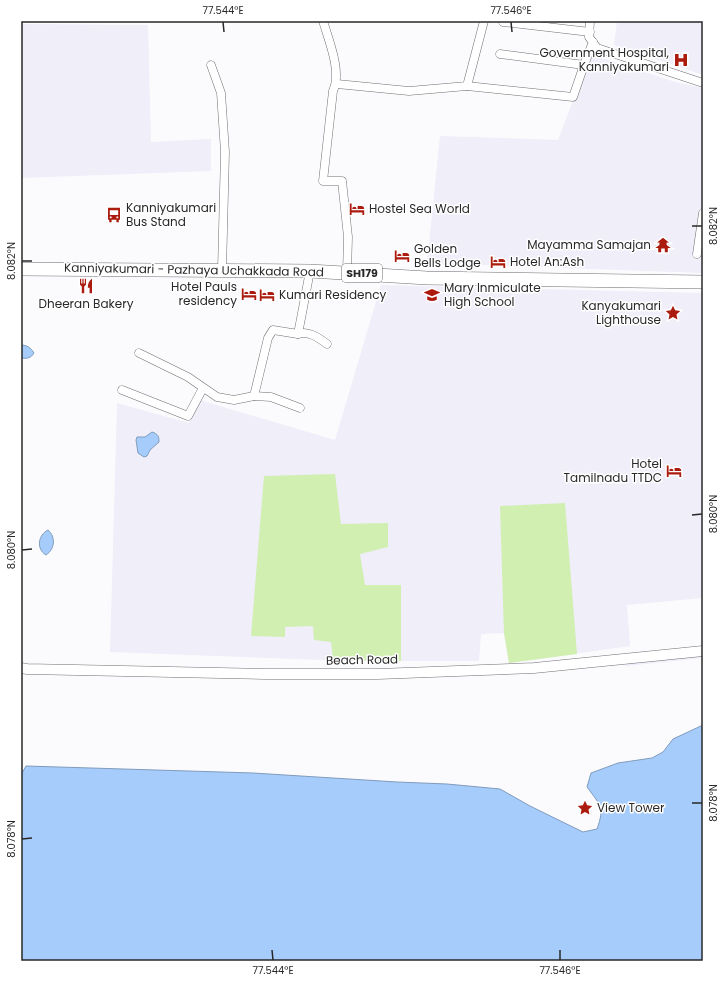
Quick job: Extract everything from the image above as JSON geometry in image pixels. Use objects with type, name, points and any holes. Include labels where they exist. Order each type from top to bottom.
[{"type":"main road","name":"Kanniyakumari - Pazhaya Uchakkada Road","points":[[21,268],[310,271],[427,278],[703,282]]},
{"type":"street","points":[[322,21],[334,59],[337,84],[333,92],[323,181],[342,181],[348,237],[347,273]]},
{"type":"street","points":[[468,86],[484,21]]},
{"type":"street","points":[[590,21],[589,37],[597,48],[703,83]]},
{"type":"street","points":[[503,22],[590,32]]},
{"type":"street","points":[[337,84],[409,91],[468,86],[573,97],[593,42]]},
{"type":"street","points":[[500,54],[584,65]]},
{"type":"street","points":[[211,65],[221,93],[225,152],[222,270]]},
{"type":"street","points":[[698,254],[703,218]]},
{"type":"street","points":[[298,334],[310,271]]},
{"type":"street","points":[[254,396],[268,338],[273,330],[316,336],[327,344]]},
{"type":"street","points":[[139,353],[188,377],[217,397],[234,400],[254,396],[271,397],[300,408]]},
{"type":"street","points":[[122,390],[188,416],[203,388]]},
{"type":"street","name":"Beach Road","points":[[21,668],[265,674],[378,674],[534,668],[703,651]]},
{"type":"shaded area","name":"Government Hospital, Kanniyakumari","points":[[617,21],[703,21],[703,75],[614,45]]},
{"type":"shaded area","points":[[21,24],[148,25],[151,142],[211,139],[211,171],[21,178]]},
{"type":"shaded area","points":[[591,54],[675,82],[703,88],[703,273],[427,263],[440,136],[558,140]]},
{"type":"shaded area","points":[[381,285],[703,293],[703,598],[627,605],[630,646],[509,663],[504,633],[481,634],[479,661],[351,661],[110,652],[117,403],[189,423],[196,399],[335,440]]},
{"type":"shaded area","points":[[703,653],[703,658],[626,666],[626,661]]},
{"type":"green space","points":[[335,474],[341,524],[388,523],[388,547],[360,554],[365,585],[401,585],[401,661],[333,660],[331,642],[314,640],[313,626],[285,627],[285,637],[251,636],[264,476]]},
{"type":"green space","points":[[565,503],[577,654],[509,663],[504,633],[500,506]]},
{"type":"water","points":[[21,345],[30,348],[34,353],[33,355],[29,358],[21,358]]},
{"type":"water","points":[[152,432],[158,436],[159,442],[150,450],[147,456],[144,457],[138,453],[136,440],[137,437],[145,437]]},
{"type":"water","points":[[48,530],[53,539],[53,546],[46,555],[41,549],[40,539]]},
{"type":"water","points":[[703,725],[703,961],[21,961],[21,775],[26,766],[253,773],[447,784],[500,789],[530,806],[583,832],[597,829],[601,816],[600,806],[587,787],[591,773],[618,763],[652,758],[663,752],[673,739]]},
{"type":"place","name":"Government Hospital, Kanniyakumari","points":[[681,60]]},
{"type":"place","name":"Hostel Sea World","points":[[357,209]]},
{"type":"place","name":"Kanniyakumari Bus Stand","points":[[114,215]]},
{"type":"place","name":"Mayamma Samajan","points":[[663,245]]},
{"type":"place","name":"Golden Bells Lodge","points":[[402,256]]},
{"type":"place","name":"Hotel An:Ash","points":[[498,262]]},
{"type":"place","name":"Dheeran Bakery","points":[[86,286]]},
{"type":"place","name":"Hotel Pauls residency","points":[[249,294]]},
{"type":"place","name":"Kumari Residency","points":[[267,295]]},
{"type":"place","name":"Mary Inmiculate High School","points":[[432,295]]},
{"type":"place","name":"Kanyakumari Lighthouse","points":[[673,313]]},
{"type":"place","name":"Hotel Tamilnadu TTDC","points":[[674,471]]},
{"type":"place","name":"View Tower","points":[[585,808]]}]
